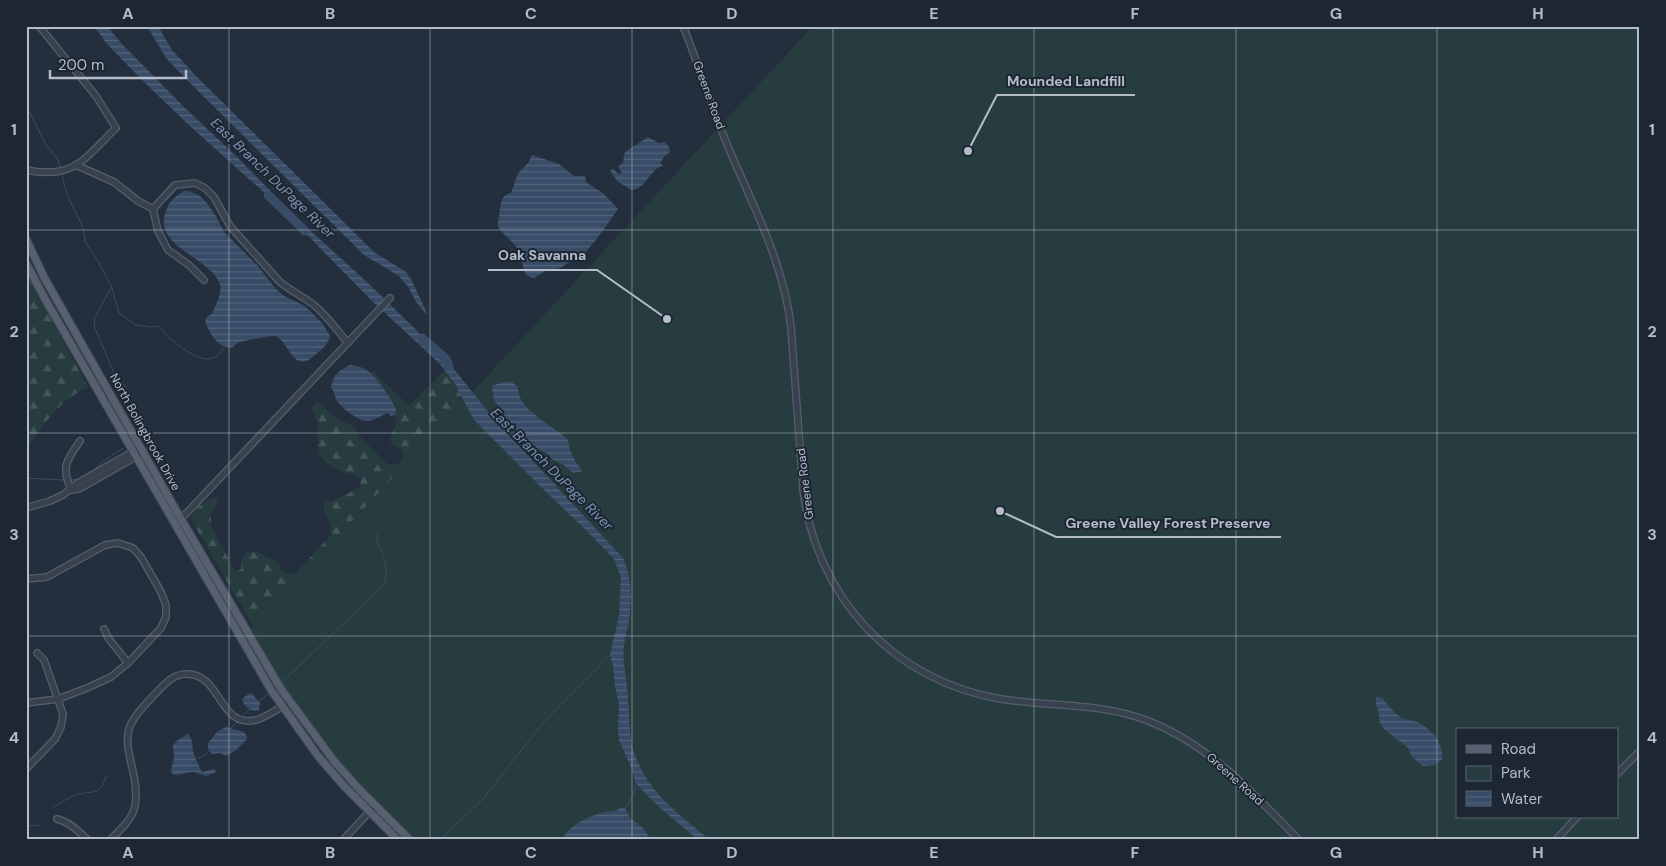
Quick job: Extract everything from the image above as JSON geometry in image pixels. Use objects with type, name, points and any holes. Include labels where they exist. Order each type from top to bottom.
[{"type":"main road","name":"North Bolingbrook Drive","points":[[26,239],[45,279],[181,519],[289,702],[334,761],[375,806],[410,840]]},
{"type":"main road","name":"North Bolingbrook Drive","points":[[26,263],[271,690],[318,756],[344,786],[398,840]]},
{"type":"street","points":[[26,170],[46,173],[63,171],[78,166],[116,128],[96,96],[39,26]]},
{"type":"street","name":"Greene Road","points":[[683,26],[726,142],[781,275],[792,327],[806,510],[815,544],[824,567],[836,589],[850,608],[877,638],[901,658],[928,675],[955,687],[1004,699],[1084,705],[1107,709],[1140,718],[1176,733],[1228,769],[1299,840]]},
{"type":"street","points":[[78,166],[114,182],[138,201],[153,209],[158,231],[168,250],[204,280]]},
{"type":"street","points":[[153,209],[175,185],[196,183],[205,188],[214,196],[230,226],[279,281],[315,306],[348,343]]},
{"type":"street","points":[[181,519],[390,298]]},
{"type":"street","points":[[71,490],[65,473],[66,464],[80,441]]},
{"type":"street","points":[[26,508],[50,501],[71,490],[76,484],[143,449]]},
{"type":"street","points":[[26,579],[47,577],[105,545],[118,543],[132,548],[141,557],[161,592],[166,605],[166,617],[161,628],[128,663],[110,677],[58,699],[26,703]]},
{"type":"street","points":[[104,629],[109,639],[128,663]]},
{"type":"street","points":[[26,769],[55,739],[61,727],[62,714],[58,699],[44,660],[37,653]]},
{"type":"street","points":[[110,840],[128,820],[136,804],[136,790],[127,743],[128,729],[135,716],[166,683],[182,674],[196,676],[205,680],[212,686],[227,711],[234,717],[243,720],[258,720],[289,702]]},
{"type":"street","points":[[1618,773],[1640,750]]},
{"type":"street","points":[[343,840],[375,806]]},
{"type":"street","points":[[1556,840],[1576,818]]},
{"type":"street","points":[[57,819],[64,820],[72,825],[88,840]]},
{"type":"green space","points":[[813,26],[1640,26],[1640,840],[415,840],[377,803],[329,751],[290,699],[249,632]]},
{"type":"green space","points":[[26,273],[88,387],[60,406],[26,450]]},
{"type":"green space","points":[[445,370],[455,384],[474,420],[256,631],[191,517],[199,506],[214,497],[219,500],[211,514],[211,526],[236,572],[241,569],[241,561],[247,553],[256,551],[275,561],[284,572],[295,574],[331,535],[330,523],[324,509],[324,502],[334,500],[359,488],[362,478],[337,470],[318,453],[318,423],[312,407],[316,401],[332,416],[355,427],[359,436],[388,465],[398,464],[404,457],[401,448],[392,445],[390,439],[397,422],[394,415],[396,408],[370,372],[373,371],[409,406]]},
{"type":"water","points":[[94,26],[107,26],[122,44],[185,108],[235,155],[303,224],[368,283],[446,359],[493,418],[623,558],[630,580],[631,604],[624,645],[624,658],[630,735],[636,757],[642,772],[661,797],[710,840],[698,840],[660,808],[640,788],[635,782],[633,772],[619,740],[619,705],[610,655],[619,615],[621,577],[614,559],[474,420],[455,384],[440,364],[371,300],[276,203],[145,83],[107,44]]},
{"type":"water","points":[[147,26],[158,26],[172,50],[198,78],[374,252],[406,272],[411,279],[426,314],[399,276],[364,255],[187,80],[166,58]]},
{"type":"water","points":[[648,137],[659,143],[665,142],[670,152],[660,163],[663,166],[655,171],[640,187],[631,190],[617,181],[610,170],[613,169],[619,174],[622,173],[618,167],[623,162],[625,152]]},
{"type":"water","points":[[532,155],[559,164],[574,176],[585,176],[586,182],[604,194],[618,209],[580,259],[560,268],[545,271],[534,278],[527,275],[518,250],[498,226],[503,198],[511,193],[518,173],[529,162]]},
{"type":"water","points":[[184,191],[200,196],[216,216],[224,232],[257,265],[275,288],[284,296],[305,306],[323,324],[330,336],[323,348],[308,360],[302,362],[292,356],[280,339],[275,336],[240,342],[232,348],[218,342],[209,331],[205,321],[212,314],[217,303],[220,284],[214,274],[174,243],[167,234],[164,223],[169,204]]},
{"type":"water","points":[[350,365],[365,369],[376,379],[393,403],[396,411],[395,415],[391,416],[388,413],[365,421],[355,417],[342,406],[331,388],[337,374]]},
{"type":"water","points":[[504,382],[512,382],[518,387],[519,396],[523,403],[537,417],[568,440],[573,457],[583,471],[573,473],[546,453],[527,443],[511,425],[494,400],[492,386]]},
{"type":"water","points":[[250,693],[260,703],[259,710],[251,710],[243,702],[242,699]]},
{"type":"water","points":[[1376,697],[1382,698],[1402,718],[1417,722],[1428,729],[1439,742],[1442,760],[1434,765],[1423,766],[1412,757],[1408,748],[1384,729],[1380,723]]},
{"type":"water","points":[[226,727],[244,732],[247,737],[246,740],[236,750],[226,756],[220,753],[212,754],[208,748],[208,743],[218,731]]},
{"type":"water","points":[[188,734],[192,740],[193,751],[202,772],[214,769],[216,771],[214,773],[206,776],[196,772],[172,774],[173,745]]},
{"type":"water","points":[[625,808],[630,818],[643,828],[651,840],[561,840],[573,826],[584,820]]},
{"type":"waterway","points":[[26,105],[46,145],[57,158],[61,168]]},
{"type":"waterway","points":[[61,172],[68,197],[82,225],[86,243],[112,288],[119,313],[136,325],[157,326],[173,341],[203,359],[214,358],[224,348]]},
{"type":"waterway","name":"East Branch DuPage River","points":[[268,195],[305,231]]},
{"type":"waterway","points":[[111,288],[94,319],[95,328],[113,371],[124,385],[131,402],[132,414]]},
{"type":"waterway","name":"East Branch DuPage River","points":[[422,338],[446,359],[449,366]]},
{"type":"waterway","points":[[92,472],[102,462],[123,448]]},
{"type":"waterway","points":[[26,478],[65,480]]},
{"type":"waterway","points":[[70,480],[80,479]]},
{"type":"waterway","points":[[281,683],[384,585],[386,567],[377,542],[379,530]]},
{"type":"waterway","points":[[440,840],[483,799],[542,724],[610,655]]},
{"type":"waterway","points":[[258,702],[268,694]]},
{"type":"waterway","points":[[241,717],[251,708]]},
{"type":"waterway","points":[[231,728],[237,722]]},
{"type":"waterway","points":[[198,758],[204,756],[209,751]]},
{"type":"waterway","points":[[54,807],[75,795],[95,792],[104,783],[106,776]]},
{"type":"waterway","points":[[625,808],[637,784]]},
{"type":"waterway","points":[[26,826],[39,825]]},
{"type":"place","name":"Mounded Landfill","points":[[968,151]]},
{"type":"place","name":"Oak Savanna","points":[[667,319]]},
{"type":"place","name":"Greene Valley Forest Preserve","points":[[1000,511]]}]
